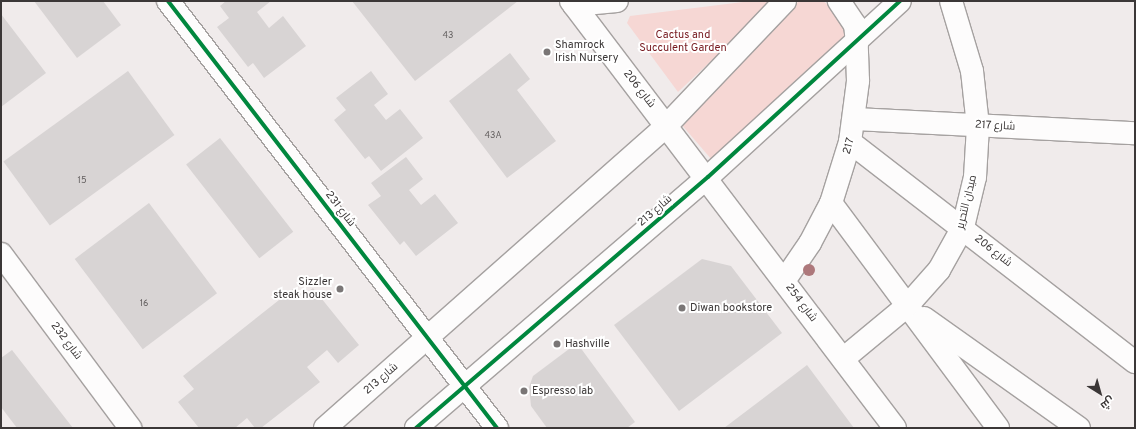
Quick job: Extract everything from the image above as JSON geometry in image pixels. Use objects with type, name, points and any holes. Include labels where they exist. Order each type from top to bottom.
[{"type":"street","name":"شارع 231","points":[[168,1],[497,428]]},
{"type":"street","points":[[573,3],[617,1]]},
{"type":"street","name":"شارع 213","points":[[325,428],[667,125],[785,1]]},
{"type":"street","name":"217","points":[[784,281],[810,243],[831,203],[850,142],[855,119],[857,43],[855,25],[839,1]]},
{"type":"street","name":"شارع 213","points":[[416,428],[708,178],[857,43],[900,1]]},
{"type":"street","name":"ميدان التحرير","points":[[843,359],[907,306],[939,270],[963,227],[975,177],[978,126],[972,71],[951,1]]},
{"type":"street","name":"شارع 206","points":[[573,3],[708,178]]},
{"type":"street","name":"شارع 217","points":[[855,119],[1135,133]]},
{"type":"street","name":"شارع 206","points":[[850,142],[963,227],[1135,362]]},
{"type":"street","name":"شارع 254","points":[[708,178],[895,428]]},
{"type":"street","points":[[831,203],[998,428]]},
{"type":"street","name":"شارع 232","points":[[1,254],[130,428]]},
{"type":"street","points":[[907,306],[1079,428]]},
{"type":"green space","name":"Cactus and Succulent Garden","points":[[751,1],[775,1],[678,92],[627,23],[630,16]]},
{"type":"green space","name":"Cactus and Succulent Garden","points":[[799,1],[823,1],[834,9],[844,22],[847,42],[712,160],[681,124]]},
{"type":"building","points":[[34,1],[103,1],[121,25],[77,58]]},
{"type":"building","points":[[226,1],[271,1],[257,12],[269,28],[283,16],[306,46],[264,78],[253,63],[248,67],[217,27],[229,18],[220,6]]},
{"type":"building","points":[[352,1],[518,1],[415,81]]},
{"type":"building","points":[[1,14],[46,73],[1,107]]},
{"type":"building","points":[[510,53],[530,79],[517,90],[556,141],[507,178],[449,101]]},
{"type":"building","points":[[128,71],[174,135],[50,225],[3,162]]},
{"type":"building","points":[[371,71],[388,94],[374,105],[386,120],[400,109],[423,138],[381,171],[369,156],[365,159],[334,120],[346,110],[336,98]]},
{"type":"building","points":[[220,138],[293,232],[259,258],[186,164]]},
{"type":"building","points":[[406,157],[423,179],[409,190],[421,205],[435,194],[458,223],[416,256],[404,241],[400,245],[368,205],[381,196],[371,183]]},
{"type":"building","points":[[149,203],[217,293],[143,349],[75,259]]},
{"type":"building","points":[[702,259],[731,266],[782,333],[679,411],[614,325]]},
{"type":"building","points":[[313,288],[359,345],[338,363],[327,350],[307,367],[320,382],[261,428],[255,428],[247,418],[235,428],[199,428],[178,402],[194,389],[183,376],[293,289],[300,298]]},
{"type":"building","points":[[577,343],[635,422],[627,428],[547,428],[531,406],[529,387],[533,376]]},
{"type":"building","points":[[12,350],[73,428],[17,428],[1,407],[1,358]]},
{"type":"building","points":[[807,365],[854,428],[724,428]]},
{"type":"cycle path","points":[[168,1],[497,428]]},
{"type":"cycle path","points":[[416,428],[708,177],[900,1]]},
{"type":"place","name":"Shamrock Irish Nursery","points":[[547,52]]},
{"type":"place","name":"Sizzler steak house","points":[[340,289]]},
{"type":"place","name":"Diwan bookstore","points":[[682,308]]},
{"type":"place","name":"Hashville","points":[[557,344]]},
{"type":"place","name":"Espresso lab","points":[[524,391]]}]
